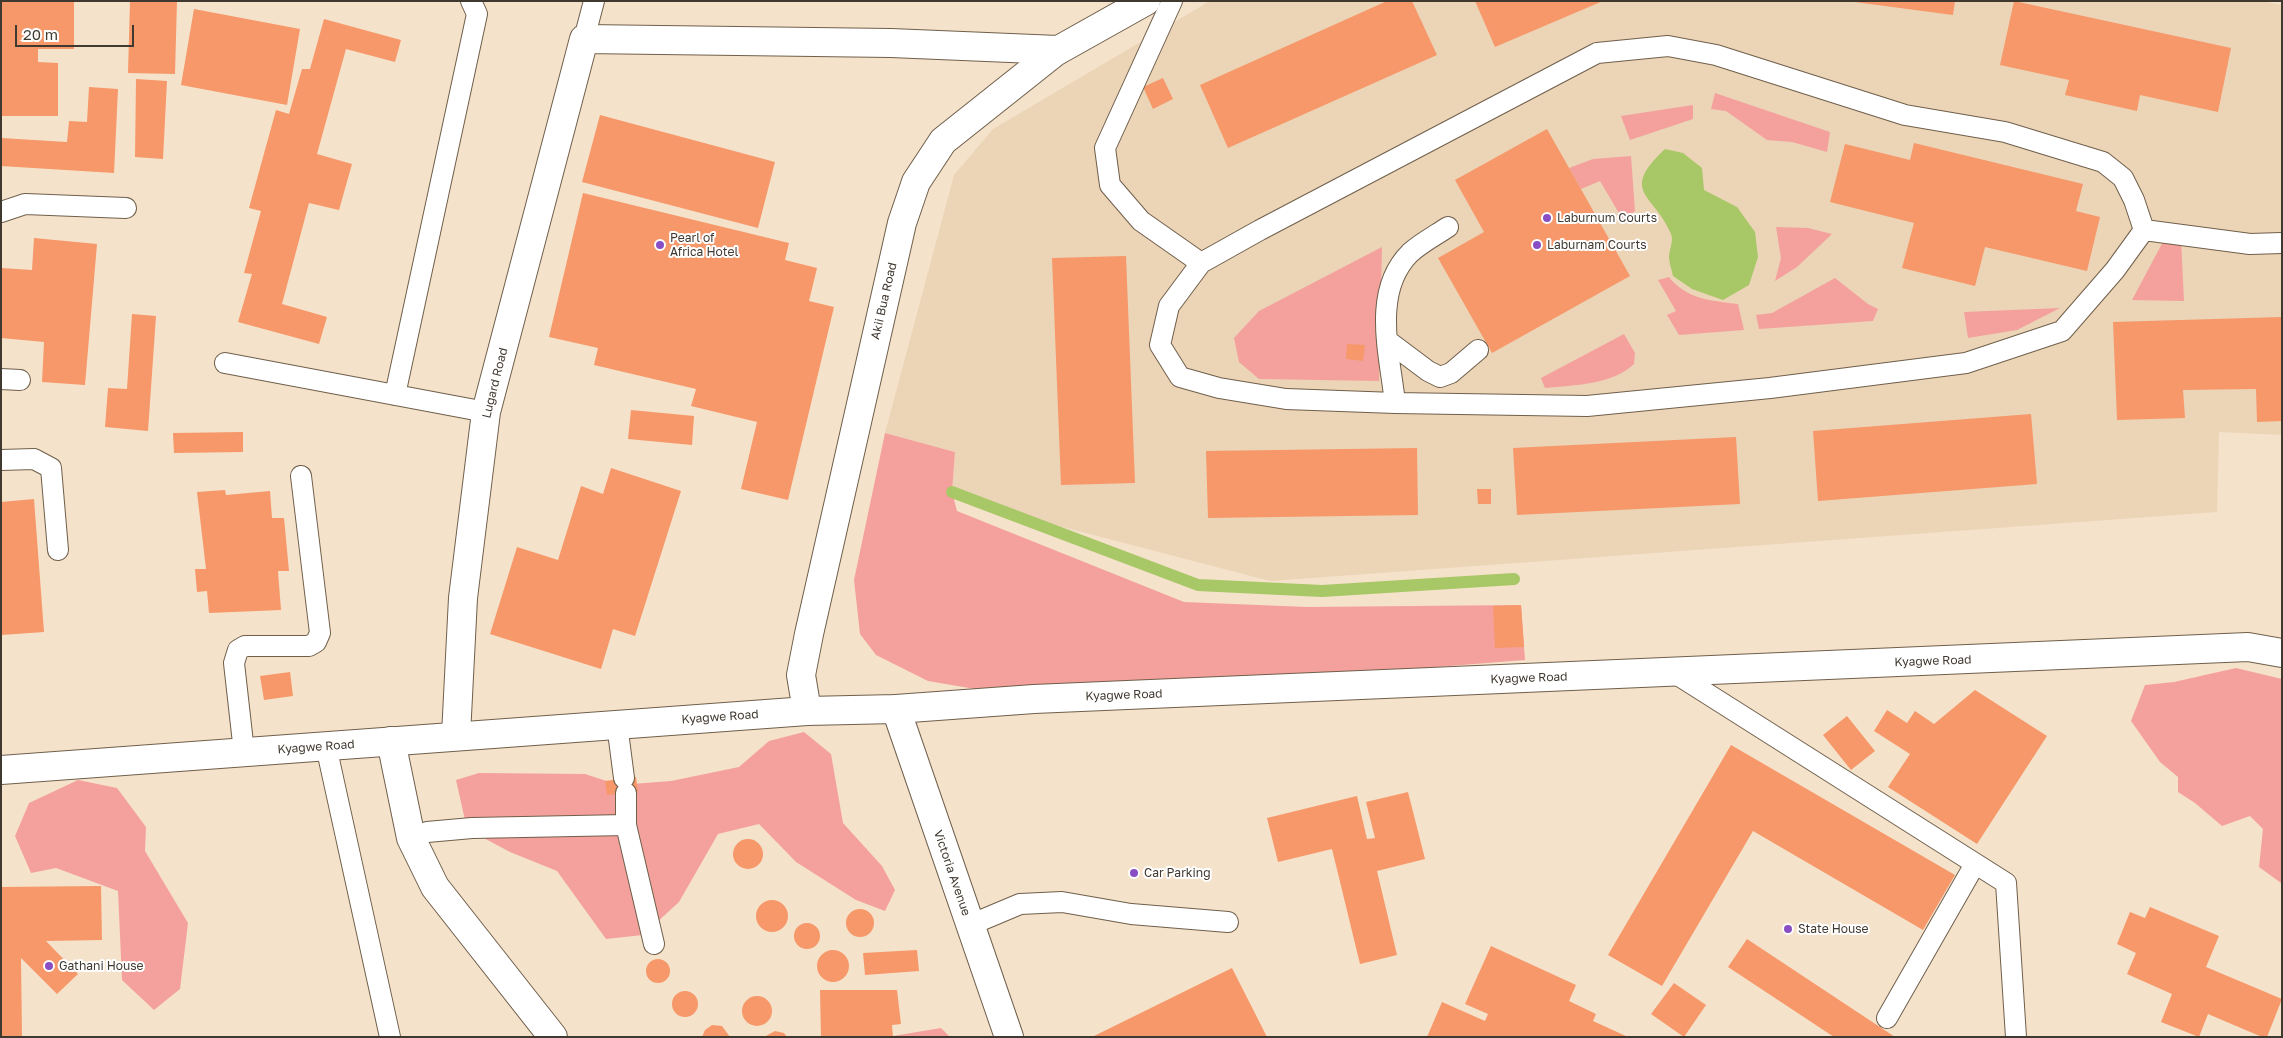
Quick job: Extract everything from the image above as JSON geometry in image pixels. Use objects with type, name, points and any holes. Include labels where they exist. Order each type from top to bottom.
[{"type":"street","name":"Akii Bua Road","points":[[806,711],[801,675],[809,634],[902,223],[916,182],[943,141],[1058,50],[1146,1]]},
{"type":"street","points":[[584,39],[891,43],[1058,50]]},
{"type":"street","name":"Lugard Road","points":[[456,735],[462,598],[486,412],[584,39]]},
{"type":"street","name":"Kyagwe Road","points":[[1,770],[456,735],[806,711],[896,709],[1034,699],[2248,647],[2282,654]]},
{"type":"street","name":"Victoria Avenue","points":[[896,709],[1009,1037]]},
{"type":"street","points":[[391,741],[411,838],[435,887],[552,1037]]},
{"type":"lane","points":[[395,395],[477,14],[471,1]]},
{"type":"lane","points":[[584,39],[594,1]]},
{"type":"lane","points":[[1172,1],[1105,148],[1110,185],[1141,221],[1201,263]]},
{"type":"lane","points":[[1668,46],[1716,55],[1905,115],[2005,132],[2103,162],[2123,178],[2134,200],[2144,230],[2115,270],[2062,331],[1966,363],[1770,388],[1587,406],[1286,399],[1219,388],[1180,377],[1160,345],[1169,306],[1201,263],[1260,230],[1597,53],[1668,46]]},
{"type":"lane","points":[[1,212],[25,204],[126,208]]},
{"type":"lane","points":[[1395,403],[1385,320],[1393,277],[1410,253],[1448,226]]},
{"type":"lane","points":[[2144,230],[2250,244],[2282,243]]},
{"type":"lane","points":[[1388,341],[1428,371],[1440,377],[1451,373],[1478,350]]},
{"type":"lane","points":[[224,363],[486,412]]},
{"type":"lane","points":[[1,460],[34,459],[51,468],[58,550]]},
{"type":"lane","points":[[244,752],[234,663],[238,650],[245,646],[309,646],[316,642],[320,634],[301,476]]},
{"type":"lane","points":[[1673,672],[2006,883],[2016,1037]]},
{"type":"lane","points":[[617,724],[625,785],[626,825],[654,944]]},
{"type":"lane","points":[[326,746],[390,1037]]},
{"type":"lane","points":[[427,832],[472,828],[626,825]]},
{"type":"lane","points":[[1887,1018],[1975,864]]},
{"type":"lane","points":[[970,925],[1020,904],[1062,902],[1131,914],[1228,922]]},
{"type":"shaded area","points":[[1210,1],[2262,1],[2282,5],[2282,435],[2219,432],[2217,512],[1270,581],[1013,514],[952,492],[955,452],[885,433],[954,175],[993,129]]},
{"type":"shaded area","points":[[1715,93],[1830,132],[1827,152],[1792,142],[1767,140],[1726,111],[1711,109]]},
{"type":"shaded area","points":[[1693,105],[1693,119],[1630,140],[1621,116]]},
{"type":"shaded area","points":[[1665,149],[1683,153],[1702,168],[1704,190],[1737,207],[1755,232],[1758,257],[1749,285],[1723,300],[1692,289],[1673,276],[1669,262],[1671,234],[1644,193],[1642,185],[1644,175],[1651,164]]},
{"type":"shaded area","points":[[1631,156],[1635,211],[1623,220],[1600,181],[1581,189],[1569,168],[1593,159]]},
{"type":"shaded area","points":[[1776,227],[1808,228],[1832,234],[1797,267],[1775,281],[1781,258]]},
{"type":"shaded area","points":[[2165,238],[2181,239],[2184,301],[2132,300]]},
{"type":"shaded area","points":[[1382,247],[1379,381],[1259,379],[1239,362],[1234,338],[1259,311]]},
{"type":"shaded area","points":[[1669,277],[1683,290],[1700,298],[1738,304],[1744,330],[1679,335],[1667,315],[1676,311],[1658,280]]},
{"type":"shaded area","points":[[1835,278],[1868,304],[1878,309],[1873,321],[1759,329],[1756,315],[1772,313]]},
{"type":"shaded area","points":[[2060,308],[2017,330],[1968,338],[1964,312]]},
{"type":"shaded area","points":[[1624,334],[1635,353],[1634,364],[1625,371],[1592,383],[1545,388],[1541,378]]},
{"type":"shaded area","points":[[885,433],[955,452],[952,492],[957,511],[1184,602],[1307,607],[1521,605],[1525,660],[1034,699],[928,681],[876,655],[860,634],[854,580]]},
{"type":"shaded area","points":[[2236,668],[2282,679],[2281,883],[2259,867],[2263,829],[2250,816],[2222,826],[2195,803],[2178,792],[2178,777],[2160,762],[2131,721],[2145,685],[2174,682]]},
{"type":"shaded area","points":[[804,732],[831,754],[843,823],[882,866],[895,890],[885,911],[856,900],[796,862],[759,824],[718,834],[679,902],[643,935],[606,939],[557,871],[510,852],[467,829],[456,780],[479,773],[585,774],[619,785],[671,781],[739,767],[769,741]]},
{"type":"shaded area","points":[[78,780],[117,788],[146,827],[145,851],[188,923],[180,989],[154,1010],[122,980],[118,891],[56,868],[31,873],[15,836],[29,803]]},
{"type":"shaded area","points":[[941,1028],[950,1037],[887,1037]]},
{"type":"building","points":[[1,1],[74,1],[74,49],[38,49],[38,62],[58,63],[58,116],[1,116]]},
{"type":"building","points":[[130,1],[177,1],[175,74],[128,73]]},
{"type":"building","points":[[1387,1],[1412,1],[1437,55],[1228,148],[1200,85]]},
{"type":"building","points":[[1475,1],[1603,1],[1495,47]]},
{"type":"building","points":[[1847,1],[1955,1],[1953,15]]},
{"type":"building","points":[[2014,1],[2231,48],[2218,112],[2140,95],[2137,111],[2065,95],[2069,80],[2000,65]]},
{"type":"building","points":[[194,9],[300,29],[287,105],[181,85]]},
{"type":"building","points":[[324,19],[401,40],[395,62],[346,49],[317,154],[352,164],[339,210],[309,203],[282,304],[327,317],[319,344],[238,322],[252,274],[244,273],[261,211],[249,208],[276,110],[289,114],[302,69],[310,69]]},
{"type":"building","points":[[1163,78],[1173,99],[1153,109],[1143,87]]},
{"type":"building","points":[[136,79],[167,81],[163,159],[135,157]]},
{"type":"building","points":[[89,87],[118,89],[114,173],[1,166],[1,138],[67,142],[69,121],[87,122]]},
{"type":"building","points":[[600,115],[775,162],[758,228],[582,182]]},
{"type":"building","name":"Laburnam Courts","points":[[1547,129],[1630,276],[1492,353],[1438,258],[1484,232],[1455,180]]},
{"type":"building","points":[[1914,143],[2083,184],[2076,211],[2100,217],[2087,271],[1985,247],[1975,286],[1902,268],[1914,223],[1830,202],[1845,144],[1910,160]]},
{"type":"building","points":[[583,193],[789,243],[785,260],[817,268],[809,301],[834,307],[788,500],[741,489],[757,422],[691,406],[696,389],[594,365],[598,348],[549,337]]},
{"type":"building","points":[[34,238],[97,244],[85,385],[42,382],[44,342],[1,338],[1,268],[32,270]]},
{"type":"building","points":[[1126,256],[1135,483],[1061,485],[1052,258]]},
{"type":"building","points":[[132,314],[156,316],[148,431],[105,427],[108,388],[127,389]]},
{"type":"building","points":[[2282,317],[2282,421],[2257,422],[2256,389],[2183,390],[2185,418],[2117,420],[2113,322]]},
{"type":"building","points":[[1347,344],[1365,345],[1363,361],[1346,359]]},
{"type":"building","points":[[631,410],[694,416],[692,445],[628,439]]},
{"type":"building","points":[[2031,414],[2037,484],[1818,501],[1813,431]]},
{"type":"building","points":[[243,432],[243,452],[174,453],[173,433]]},
{"type":"building","points":[[1736,437],[1740,504],[1517,515],[1513,448]]},
{"type":"building","points":[[1417,448],[1418,515],[1208,518],[1206,451]]},
{"type":"building","points":[[611,468],[681,491],[635,636],[613,629],[601,669],[490,634],[517,547],[558,560],[581,486],[603,494]]},
{"type":"building","points":[[1477,489],[1491,489],[1491,504],[1478,504]]},
{"type":"building","points":[[225,490],[226,495],[270,491],[272,518],[284,518],[289,571],[278,571],[281,610],[209,613],[207,591],[197,592],[195,569],[206,569],[197,492]]},
{"type":"building","points":[[34,499],[44,632],[1,635],[1,502]]},
{"type":"building","points":[[1521,605],[1524,647],[1495,648],[1493,606]]},
{"type":"building","points":[[290,672],[293,696],[264,700],[260,676]]},
{"type":"building","points":[[1975,690],[2047,736],[1977,844],[1888,787],[1910,754],[1874,731],[1887,710],[1907,723],[1915,711],[1934,724]]},
{"type":"building","points":[[1847,716],[1875,751],[1851,770],[1823,735]]},
{"type":"building","points":[[1731,745],[1955,875],[1923,930],[1753,831],[1662,986],[1608,955]]},
{"type":"building","points":[[636,777],[638,791],[607,795],[605,781]]},
{"type":"building","points":[[1408,792],[1425,859],[1377,871],[1397,955],[1360,964],[1332,849],[1278,862],[1267,818],[1357,796],[1367,839],[1375,838],[1366,802]]},
{"type":"building","points":[[748,839],[759,843],[763,854],[759,865],[748,869],[737,865],[733,854],[737,843]]},
{"type":"building","name":"Gathani House","points":[[101,886],[102,940],[46,941],[78,974],[57,994],[21,958],[22,1037],[1,1037],[1,887]]},
{"type":"building","points":[[772,900],[778,901],[783,905],[787,910],[787,922],[783,927],[778,931],[772,932],[766,931],[761,927],[757,922],[756,916],[757,910],[761,905],[766,901]]},
{"type":"building","points":[[2150,907],[2219,936],[2206,967],[2282,999],[2267,1037],[2262,1037],[2208,1014],[2199,1037],[2161,1022],[2172,994],[2127,974],[2136,953],[2117,944],[2130,912],[2145,918]]},
{"type":"building","points":[[860,909],[870,913],[874,923],[870,933],[860,937],[850,933],[846,923],[850,913]]},
{"type":"building","points":[[807,923],[816,927],[820,936],[816,945],[807,949],[798,945],[794,936],[798,927]]},
{"type":"building","points":[[1747,939],[1895,1037],[1834,1037],[1728,967]]},
{"type":"building","points":[[1491,946],[1576,985],[1569,1001],[1596,1014],[1593,1021],[1628,1037],[1427,1037],[1442,1002],[1485,1021],[1488,1014],[1465,1004]]},
{"type":"building","points":[[833,950],[844,955],[849,966],[844,977],[833,982],[822,977],[817,966],[822,955]]},
{"type":"building","points":[[917,950],[919,971],[865,975],[863,953]]},
{"type":"building","points":[[658,959],[667,962],[670,971],[667,980],[658,983],[649,980],[646,971],[649,962]]},
{"type":"building","points":[[1232,968],[1267,1037],[1092,1037]]},
{"type":"building","points":[[1674,983],[1706,1005],[1684,1037],[1651,1014]]},
{"type":"building","points":[[820,990],[897,990],[901,1024],[892,1025],[893,1037],[821,1037]]},
{"type":"building","points":[[685,991],[694,995],[698,1004],[694,1013],[685,1017],[676,1013],[672,1004],[676,995]]},
{"type":"building","points":[[757,996],[768,1000],[772,1011],[768,1022],[757,1026],[746,1022],[742,1011],[746,1000]]},
{"type":"building","points":[[712,1025],[722,1026],[730,1037],[702,1037],[705,1030]]},
{"type":"building","points":[[775,1031],[784,1033],[787,1037],[764,1037]]},
{"type":"waterway","points":[[952,492],[1198,585],[1322,591],[1514,579]]},
{"type":"place","name":"Laburnum Courts","points":[[1547,218]]},
{"type":"place","name":"Pearl of Africa Hotel","points":[[660,245]]},
{"type":"place","name":"Laburnam Courts","points":[[1537,245]]},
{"type":"place","name":"Car Parking","points":[[1134,873]]},
{"type":"place","name":"State House","points":[[1788,929]]},
{"type":"place","name":"Gathani House","points":[[49,966]]}]
